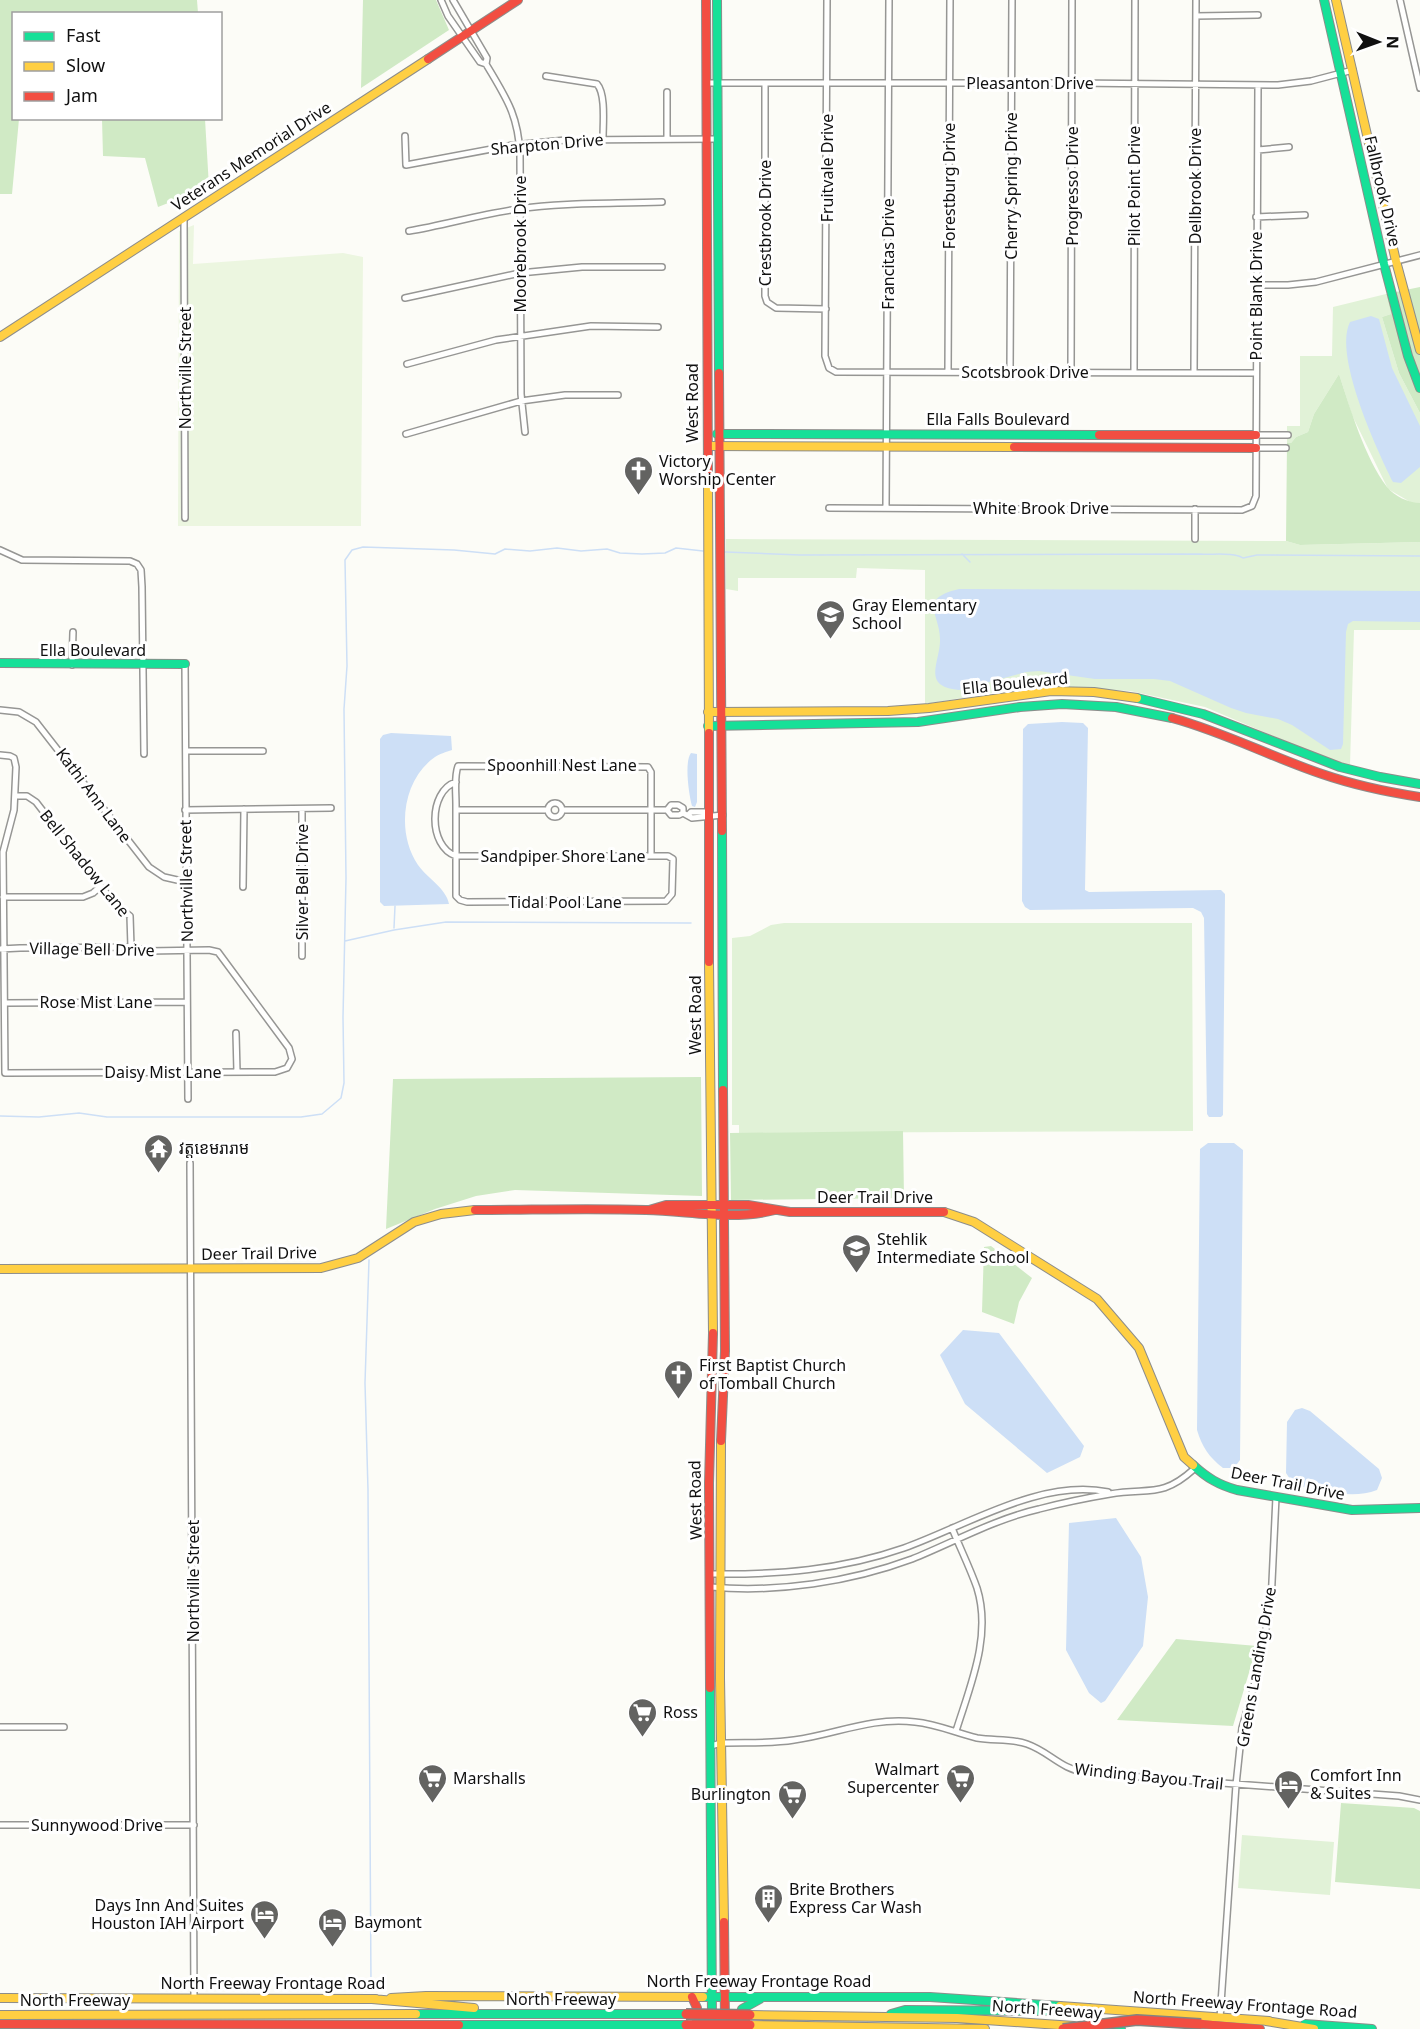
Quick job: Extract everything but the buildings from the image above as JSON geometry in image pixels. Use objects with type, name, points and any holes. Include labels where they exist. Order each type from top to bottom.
[{"type":"main road","name":"Veterans Memorial Drive","points":[[0,337],[518,0]]},
{"type":"main road","name":"Fallbrook Drive","points":[[1324,0],[1384,264],[1408,356],[1419,384]]},
{"type":"main road","name":"Fallbrook Drive","points":[[1336,0],[1396,261],[1420,350]]},
{"type":"main road","points":[[706,1],[717,1]]},
{"type":"main road","name":"West Road","points":[[706,1],[710,1129],[712,1210],[719,1304]]},
{"type":"main road","name":"West Road","points":[[717,1],[723,815],[721,896],[723,1210],[717,1393],[720,1482],[711,1746],[722,1888],[725,2029]]},
{"type":"main road","points":[[1365,180],[1378,177]]},
{"type":"main road","points":[[706,251],[719,251]]},
{"type":"main road","points":[[707,336],[720,336]]},
{"type":"main road","name":"Ella Falls Boulevard","points":[[708,434],[1256,435]]},
{"type":"main road","points":[[1024,434],[1024,447]]},
{"type":"main road","points":[[1132,434],[1132,447]]},
{"type":"main road","name":"Ella Falls Boulevard","points":[[708,446],[1256,448]]},
{"type":"main road","name":"Ella Boulevard","points":[[0,663],[185,664]]},
{"type":"main road","name":"Ella Boulevard","points":[[708,712],[916,710],[1054,691],[1121,695],[1206,713],[1340,767],[1420,784]]},
{"type":"main road","points":[[1120,708],[1121,695]]},
{"type":"main road","name":"Ella Boulevard","points":[[708,726],[919,722],[1045,705],[1078,704],[1120,708],[1202,726],[1336,779],[1382,791],[1420,797]]},
{"type":"main road","points":[[916,710],[919,722]]},
{"type":"main road","points":[[828,712],[828,724]]},
{"type":"main road","points":[[1336,779],[1340,767]]},
{"type":"main road","points":[[710,897],[721,896]]},
{"type":"main road","points":[[710,970],[722,970]]},
{"type":"main road","points":[[710,1129],[723,1128]]},
{"type":"main road","name":"Deer Trail Drive","points":[[0,1269],[321,1268],[358,1258],[414,1222],[441,1214],[472,1210],[649,1210],[667,1213],[712,1210],[766,1213],[775,1210],[790,1212],[935,1211],[949,1213],[974,1222],[1096,1299],[1139,1348],[1184,1457],[1194,1469],[1219,1485],[1352,1510],[1420,1508]]},
{"type":"main road","name":"West Road","points":[[716,1574],[709,1483],[717,1393]]},
{"type":"main road","points":[[709,1483],[720,1482]]},
{"type":"main road","name":"West Road","points":[[712,2029],[711,1889],[721,1743],[716,1587]]},
{"type":"main road","points":[[711,1889],[722,1888]]},
{"type":"main road","name":"North Freeway Frontage Road","points":[[0,1998],[930,1996],[1220,2018],[1263,2025],[1372,2029]]},
{"type":"main road","points":[[692,1997],[697,2008],[697,2029]]},
{"type":"main road","points":[[739,2029],[742,2009],[764,1997]]},
{"type":"main road","points":[[372,1999],[561,2014]]},
{"type":"main road","points":[[884,2016],[905,2010],[1056,2011],[1089,2008]]},
{"type":"main road","name":"North Freeway","points":[[0,2015],[686,2014],[750,2020],[985,2029]]},
{"type":"main road","name":"North Freeway","points":[[0,2024],[686,2025],[750,2020],[884,2016],[1121,2029]]},
{"type":"main road","points":[[1063,2029],[1137,2020],[1314,2029]]},
{"type":"street","points":[[441,0],[448,16],[466,33]]},
{"type":"street","points":[[453,0],[466,33]]},
{"type":"street","name":"Fruitvale Drive","points":[[825,335],[827,0]]},
{"type":"street","name":"Francitas Drive","points":[[886,508],[889,0]]},
{"type":"street","name":"Forestburg Drive","points":[[948,372],[950,0]]},
{"type":"street","name":"Cherry Spring Drive","points":[[1010,371],[1012,0]]},
{"type":"street","name":"Progresso Drive","points":[[1071,372],[1072,0]]},
{"type":"street","name":"Pilot Point Drive","points":[[1134,372],[1135,0]]},
{"type":"street","name":"Dellbrook Drive","points":[[1194,372],[1196,0]]},
{"type":"street","points":[[1400,0],[1420,88]]},
{"type":"street","points":[[1196,16],[1258,15]]},
{"type":"street","name":"Moorebrook Drive","points":[[466,33],[487,58],[486,64],[515,115],[520,144],[521,401],[525,432]]},
{"type":"street","name":"Pleasanton Drive","points":[[706,83],[1072,82],[1258,85],[1292,84],[1353,70]]},
{"type":"street","points":[[546,75],[597,84],[601,88],[603,138]]},
{"type":"street","name":"Crestbrook Drive","points":[[765,84],[765,296],[767,302],[776,308],[826,309]]},
{"type":"street","name":"Point Blank Drive","points":[[1252,506],[1256,496],[1258,85]]},
{"type":"street","points":[[667,92],[667,138]]},
{"type":"street","name":"Sharpton Drive","points":[[405,136],[406,165],[520,144],[603,138],[718,139]]},
{"type":"street","points":[[1257,150],[1290,147]]},
{"type":"street","points":[[409,231],[478,215],[553,205],[662,202]]},
{"type":"street","points":[[1257,217],[1305,215]]},
{"type":"street","name":"Northville Street","points":[[184,218],[185,518]]},
{"type":"street","points":[[1257,285],[1316,282],[1420,255]]},
{"type":"street","points":[[405,298],[520,273],[582,267],[662,267]]},
{"type":"street","points":[[407,364],[476,344],[591,326],[658,327]]},
{"type":"street","name":"Scotsbrook Drive","points":[[825,335],[825,360],[836,372],[1256,373]]},
{"type":"street","points":[[405,434],[521,401],[565,395],[618,395]]},
{"type":"street","name":"Ella Falls Boulevard","points":[[1256,435],[1288,435]]},
{"type":"street","name":"Ella Falls Boulevard","points":[[1256,448],[1286,448]]},
{"type":"street","name":"White Brook Drive","points":[[829,508],[1242,510],[1252,506]]},
{"type":"street","points":[[1195,509],[1195,539]]},
{"type":"street","points":[[0,550],[22,560],[130,561],[137,564],[141,570],[142,587],[144,754]]},
{"type":"street","points":[[72,665],[73,632]]},
{"type":"street","name":"Northville Street","points":[[185,664],[188,1099]]},
{"type":"street","name":"Kathi Ann Lane","points":[[0,710],[19,712],[36,722],[149,867],[164,877],[186,882]]},
{"type":"street","points":[[186,751],[263,751]]},
{"type":"street","points":[[0,755],[10,756],[15,762],[16,796],[3,852],[2,949],[5,1003]]},
{"type":"street","name":"Spoonhill Nest Lane","points":[[456,783],[458,766],[648,766],[651,772],[651,856]]},
{"type":"street","points":[[456,783],[456,810],[456,856],[447,853],[440,842],[435,821],[440,798],[450,784],[456,783]]},
{"type":"street","name":"Bell Shadow Lane","points":[[16,796],[27,796],[36,802],[114,903],[130,916],[131,947]]},
{"type":"street","points":[[555,802],[561,805],[562,810],[556,817],[550,816],[547,810],[549,805],[555,802]]},
{"type":"street","points":[[185,810],[331,808]]},
{"type":"street","points":[[243,887],[244,809]]},
{"type":"street","name":"Silver Bell Drive","points":[[302,809],[302,956]]},
{"type":"street","points":[[456,810],[547,810]]},
{"type":"street","points":[[562,810],[667,810],[671,815],[685,814],[692,819],[723,815]]},
{"type":"street","name":"Sandpiper Shore Lane","points":[[456,856],[671,857],[673,859],[670,899]]},
{"type":"street","name":"Tidal Pool Lane","points":[[456,856],[456,896],[467,902],[666,902],[670,899]]},
{"type":"street","points":[[3,897],[83,897],[93,893],[101,886]]},
{"type":"street","name":"Village Bell Drive","points":[[2,949],[131,947],[148,951],[214,950],[223,956],[283,1040]]},
{"type":"street","name":"Rose Mist Lane","points":[[5,1003],[187,1002]]},
{"type":"street","name":"Daisy Mist Lane","points":[[5,1003],[5,1073],[275,1072],[287,1068],[292,1059],[292,1053],[283,1040]]},
{"type":"street","points":[[236,1033],[237,1072]]},
{"type":"street","name":"Northville Street","points":[[190,1164],[194,1999]]},
{"type":"street","points":[[716,1587],[772,1587],[813,1583],[862,1573],[910,1559],[1038,1509],[1113,1493],[1158,1490],[1173,1486],[1194,1469]]},
{"type":"street","points":[[716,1574],[791,1572],[859,1561],[905,1547],[1016,1502],[1077,1489],[1113,1493]]},
{"type":"street","name":"Greens Landing Drive","points":[[1220,2018],[1242,1728],[1257,1675],[1271,1603],[1276,1497]]},
{"type":"street","points":[[952,1528],[977,1588],[982,1625],[978,1659],[956,1731]]},
{"type":"street","points":[[905,1547],[910,1559]]},
{"type":"street","name":"Winding Bayou Trail","points":[[711,1746],[721,1743],[793,1740],[854,1725],[887,1721],[926,1723],[976,1737],[1022,1742],[1059,1764],[1078,1772],[1398,1796],[1420,1800]]},
{"type":"street","points":[[0,1727],[64,1727]]},
{"type":"street","name":"Sunnywood Drive","points":[[0,1825],[194,1825]]},
{"type":"green space","points":[[0,0],[197,0],[198,12],[12,12],[12,120],[19,120],[12,194],[0,194]]},
{"type":"green space","points":[[363,0],[436,0],[449,30],[361,88]]},
{"type":"green space","points":[[102,120],[205,120],[209,187],[158,207],[145,158],[103,156]]},
{"type":"green space","points":[[194,225],[193,264],[343,253],[363,257],[361,526],[178,526],[179,231]]},
{"type":"green space","points":[[1420,287],[1420,413],[1399,373],[1382,317],[1391,314],[1386,294]]},
{"type":"green space","points":[[1386,294],[1391,314],[1382,317],[1399,373],[1420,413],[1420,503],[1412,503],[1388,489],[1352,415],[1339,374],[1314,414],[1308,432],[1296,437],[1291,443],[1287,443],[1287,426],[1300,426],[1300,356],[1332,356],[1333,307]]},
{"type":"green space","points":[[1339,374],[1359,432],[1379,475],[1387,487],[1398,496],[1420,503],[1420,542],[1300,545],[1286,541],[1287,443],[1291,443],[1296,437],[1308,432],[1314,414]]},
{"type":"green space","points":[[726,539],[1286,541],[1300,545],[1420,542],[1420,630],[1354,630],[1350,766],[1205,707],[1130,691],[1060,687],[1016,689],[925,704],[925,570],[857,568],[856,578],[738,578],[738,591],[726,589]]},
{"type":"green space","points":[[784,923],[1192,923],[1193,1131],[739,1133],[739,1125],[732,1125],[732,938],[750,936],[771,925]]},
{"type":"green space","points":[[701,1077],[702,1196],[515,1190],[476,1196],[435,1209],[386,1229],[393,1079]]},
{"type":"green space","points":[[903,1131],[904,1198],[731,1200],[730,1133]]},
{"type":"green space","points":[[991,1246],[1032,1278],[1019,1302],[1014,1324],[982,1312],[984,1247]]},
{"type":"green space","points":[[1176,1639],[1257,1646],[1233,1726],[1117,1720]]},
{"type":"green space","points":[[1341,1803],[1414,1808],[1420,1811],[1420,1889],[1335,1882]]},
{"type":"green space","points":[[1242,1835],[1334,1842],[1330,1895],[1238,1888]]},
{"type":"water","points":[[1371,316],[1379,319],[1392,368],[1420,426],[1420,467],[1401,483],[1393,482],[1377,448],[1359,402],[1347,356],[1346,337],[1350,322]]},
{"type":"water","points":[[959,589],[1420,591],[1420,622],[1353,621],[1348,624],[1343,744],[1341,749],[1330,750],[1292,725],[1278,719],[1231,708],[1170,681],[1095,679],[1039,671],[1026,672],[959,690],[947,688],[940,684],[935,672],[940,639],[934,608],[938,598]]},
{"type":"water","points":[[1083,723],[1088,728],[1085,890],[1089,892],[1221,890],[1225,894],[1223,1115],[1221,1117],[1209,1117],[1207,1114],[1204,918],[1201,912],[1193,908],[1030,910],[1022,901],[1023,729],[1028,724]]},
{"type":"water","points":[[391,733],[451,736],[452,750],[435,757],[415,779],[409,793],[405,823],[411,852],[418,865],[441,888],[449,904],[384,906],[380,902],[380,739],[383,735]]},
{"type":"water","points":[[691,753],[697,754],[697,802],[695,807],[692,806],[688,779]]},
{"type":"water","points":[[1208,1143],[1234,1143],[1243,1150],[1240,1460],[1234,1468],[1223,1468],[1214,1460],[1201,1442],[1197,1430],[1200,1149]]},
{"type":"water","points":[[963,1330],[999,1333],[1084,1446],[1080,1457],[1047,1473],[965,1404],[940,1355]]},
{"type":"water","points":[[1302,1408],[1310,1411],[1379,1469],[1382,1478],[1377,1490],[1347,1494],[1294,1485],[1286,1473],[1287,1422],[1295,1410]]},
{"type":"water","points":[[1116,1518],[1141,1557],[1148,1597],[1143,1646],[1105,1701],[1101,1703],[1089,1693],[1066,1650],[1069,1523]]},
{"type":"waterway","points":[[0,1116],[39,1117],[79,1113],[107,1117],[301,1117],[322,1114],[341,1098],[344,1083],[346,878],[345,560],[352,550],[363,547],[454,550],[495,554],[505,549],[530,551],[557,548],[581,551],[607,549],[620,553],[642,554],[665,553],[676,548],[703,551]]},
{"type":"waterway","points":[[726,552],[800,555],[1223,554],[1243,558],[1257,555],[1420,556]]},
{"type":"waterway","points":[[962,554],[970,562]]},
{"type":"waterway","points":[[394,928],[395,906]]},
{"type":"waterway","points":[[345,941],[446,922],[691,923]]},
{"type":"waterway","points":[[369,1260],[365,1383],[368,1490],[371,1985]]},
{"type":"traffic: fast","points":[[717,0],[719,373]]},
{"type":"traffic: fast","points":[[1324,0],[1384,264],[1408,356],[1420,388]]},
{"type":"traffic: fast","points":[[717,434],[1099,435]]},
{"type":"traffic: fast","points":[[0,663],[185,664]]},
{"type":"traffic: fast","points":[[1137,698],[1203,714],[1340,767],[1420,784]]},
{"type":"traffic: fast","points":[[708,726],[918,722],[1020,707],[1062,704],[1116,707],[1172,718]]},
{"type":"traffic: fast","points":[[722,831],[723,1090]]},
{"type":"traffic: fast","points":[[1193,1465],[1203,1474],[1224,1486],[1237,1490],[1352,1510],[1420,1508]]},
{"type":"traffic: fast","points":[[710,1688],[712,2020]]},
{"type":"traffic: fast","points":[[703,1997],[930,1997],[1060,2006]]},
{"type":"traffic: fast","points":[[740,2020],[742,2009],[760,1999]]},
{"type":"traffic: fast","points":[[891,2014],[905,2010],[1056,2011],[1089,2008]]},
{"type":"traffic: fast","points":[[416,2014],[686,2014]]},
{"type":"traffic: fast","points":[[1305,2024],[1372,2029]]},
{"type":"traffic: fast","points":[[459,2025],[686,2025]]},
{"type":"traffic: fast","points":[[1096,2027],[1121,2029]]},
{"type":"traffic: slow","points":[[1336,0],[1396,261],[1420,350]]},
{"type":"traffic: slow","points":[[0,337],[428,59]]},
{"type":"traffic: slow","points":[[708,446],[1014,447]]},
{"type":"traffic: slow","points":[[708,479],[709,733]]},
{"type":"traffic: slow","points":[[708,712],[888,711],[929,708],[1051,691],[1094,692],[1137,698]]},
{"type":"traffic: slow","points":[[709,962],[713,1333]]},
{"type":"traffic: slow","points":[[0,1269],[321,1268],[358,1258],[414,1222],[441,1214],[475,1210]]},
{"type":"traffic: slow","points":[[944,1212],[974,1222],[1097,1299],[1139,1348],[1184,1457],[1193,1465]]},
{"type":"traffic: slow","points":[[721,1441],[720,1678],[724,1922]]},
{"type":"traffic: slow","points":[[391,1998],[426,1996],[703,1997]]},
{"type":"traffic: slow","points":[[0,1998],[376,1999]]},
{"type":"traffic: slow","points":[[372,1999],[474,2008]]},
{"type":"traffic: slow","points":[[1060,2006],[1269,2021]]},
{"type":"traffic: slow","points":[[0,2015],[416,2014]]},
{"type":"traffic: slow","points":[[750,2015],[957,2018],[1074,2026]]},
{"type":"traffic: slow","points":[[1266,2021],[1314,2029]]},
{"type":"traffic: slow","points":[[750,2025],[985,2029]]},
{"type":"traffic: jam","points":[[428,59],[518,0]]},
{"type":"traffic: jam","points":[[706,0],[708,479]]},
{"type":"traffic: jam","points":[[719,373],[722,831]]},
{"type":"traffic: jam","points":[[1099,435],[1256,435]]},
{"type":"traffic: jam","points":[[1014,447],[1256,448]]},
{"type":"traffic: jam","points":[[1172,718],[1210,730],[1334,778],[1420,797]]},
{"type":"traffic: jam","points":[[709,733],[709,962]]},
{"type":"traffic: jam","points":[[721,1441],[725,1351],[723,1090]]},
{"type":"traffic: jam","points":[[649,1210],[666,1205],[748,1205],[790,1212],[944,1212]]},
{"type":"traffic: jam","points":[[475,1210],[625,1209],[726,1215],[775,1210]]},
{"type":"traffic: jam","points":[[710,1688],[709,1483],[713,1333]]},
{"type":"traffic: jam","points":[[724,1922],[725,2020]]},
{"type":"traffic: jam","points":[[692,1997],[697,2008],[697,2029]]},
{"type":"traffic: jam","points":[[686,2014],[750,2015]]},
{"type":"traffic: jam","points":[[1063,2029],[1137,2020],[1201,2024]]},
{"type":"traffic: jam","points":[[0,2024],[459,2025]]},
{"type":"traffic: jam","points":[[1201,2024],[1260,2029]]},
{"type":"traffic: jam","points":[[686,2025],[750,2025]]},
{"type":"place","name":"Victory Worship Center","points":[[638,496]]},
{"type":"place","name":"Gray Elementary School","points":[[831,640]]},
{"type":"place","name":"វត្តខេមរារាម","points":[[158,1174]]},
{"type":"place","name":"Stehlik Intermediate School","points":[[856,1274]]},
{"type":"place","name":"First Baptist Church of Tomball Church","points":[[678,1400]]},
{"type":"place","name":"Ross","points":[[642,1738]]},
{"type":"place","name":"Marshalls","points":[[432,1804]]},
{"type":"place","name":"Walmart Supercenter","points":[[960,1804]]},
{"type":"place","name":"Comfort Inn & Suites","points":[[1289,1810]]},
{"type":"place","name":"Burlington","points":[[792,1820]]},
{"type":"place","name":"Brite Brothers Express Car Wash","points":[[768,1924]]},
{"type":"place","name":"Days Inn And Suites Houston IAH Airport","points":[[265,1940]]},
{"type":"place","name":"Baymont","points":[[333,1948]]}]
